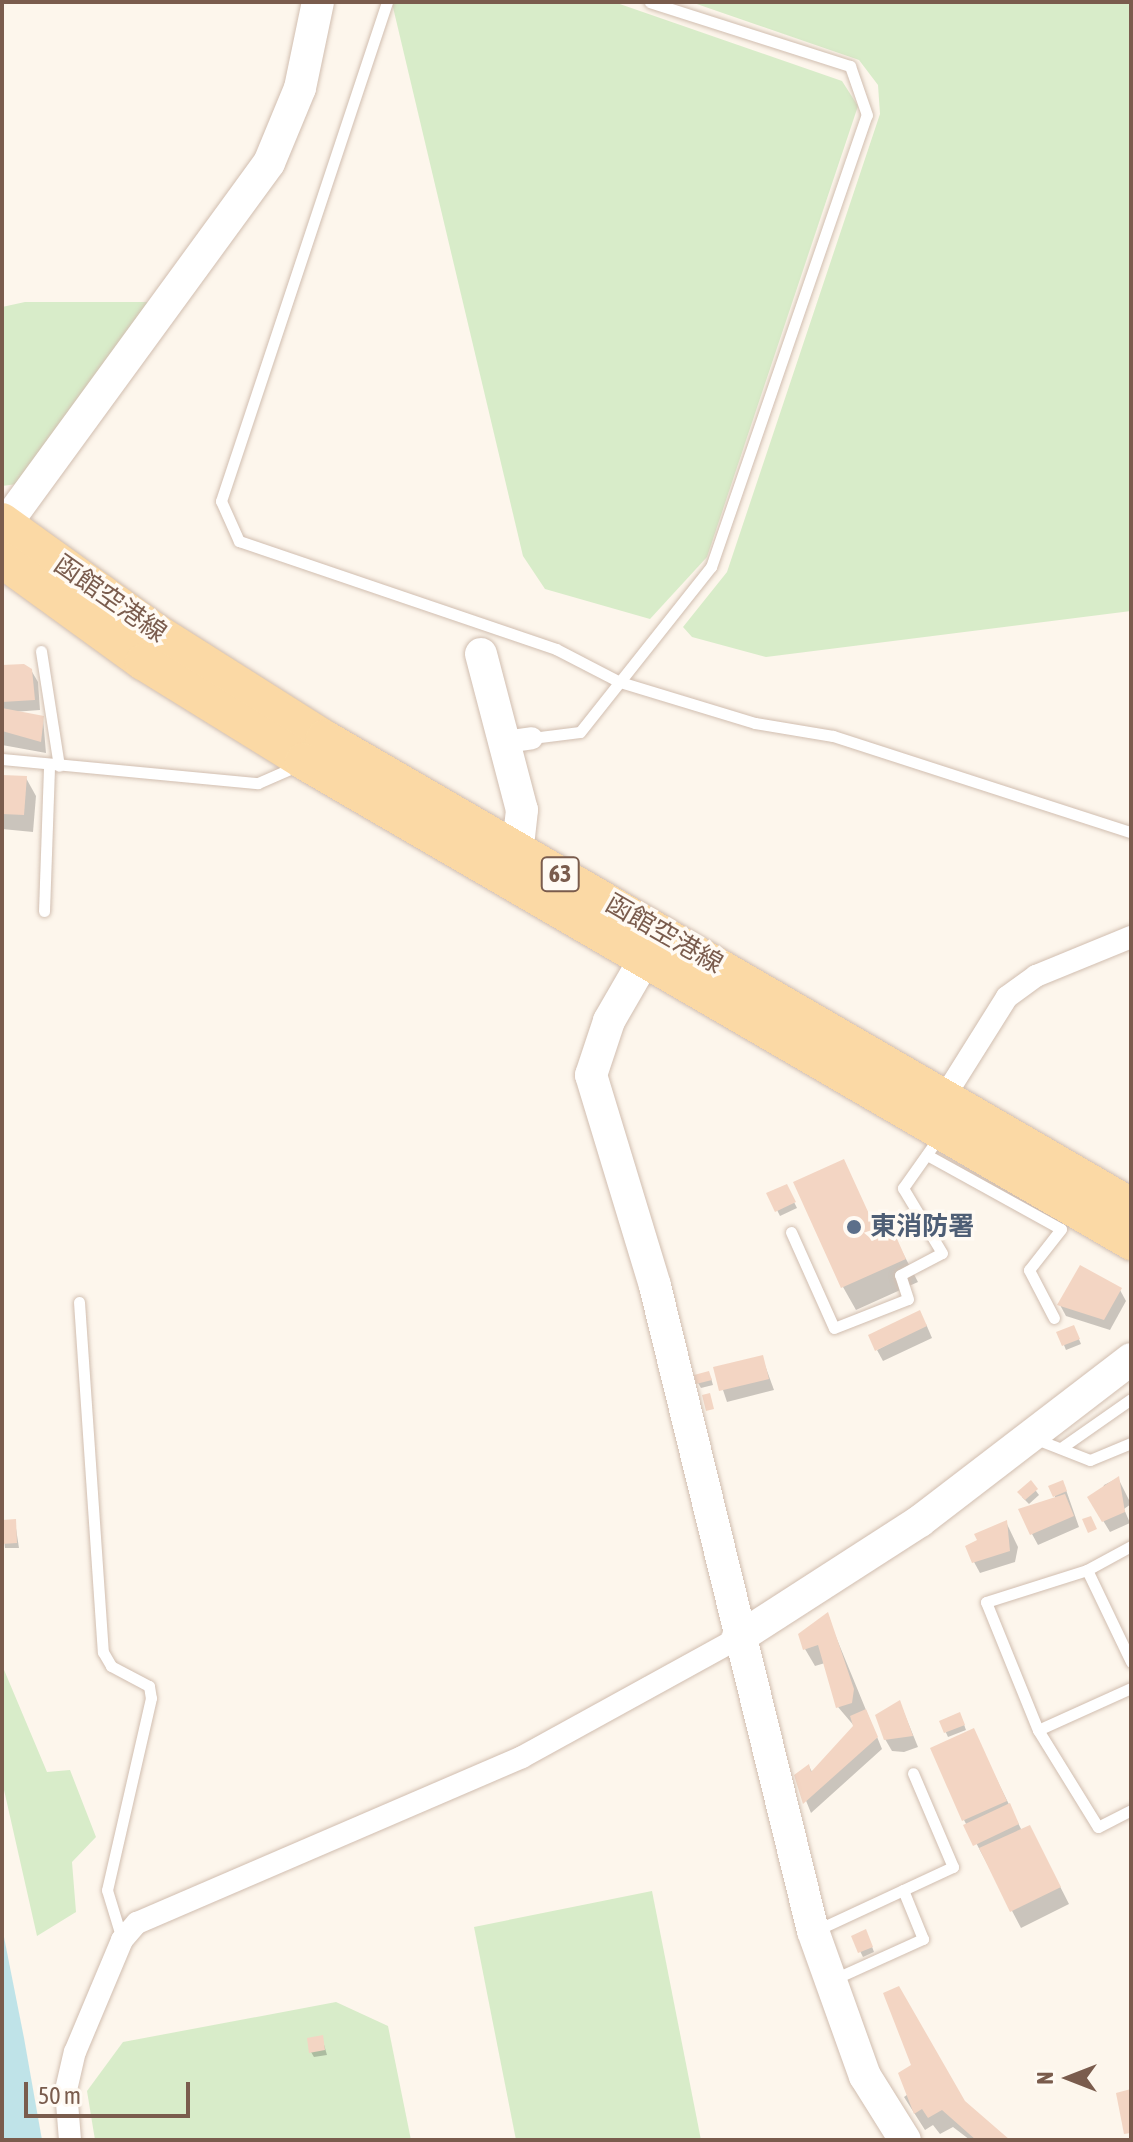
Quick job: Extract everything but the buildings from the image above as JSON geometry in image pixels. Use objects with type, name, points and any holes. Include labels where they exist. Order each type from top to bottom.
[{"type":"main road","name":"函館空港線","points":[[3,525],[158,633],[314,749]]},
{"type":"main road","name":"函館空港線","points":[[2,560],[143,662],[314,749],[652,946],[1131,1242]]},
{"type":"main road","name":"函館空港線","points":[[942,1124],[1131,1206]]},
{"type":"street","points":[[3,525],[269,163],[300,88],[318,2]]},
{"type":"street","points":[[481,654],[518,740],[522,810],[516,867]]},
{"type":"street","points":[[942,1124],[1007,997],[1036,976],[1131,937]]},
{"type":"street","points":[[652,946],[609,1021],[591,1075],[655,1286],[737,1639],[828,1982],[865,2076],[905,2140]]},
{"type":"street","points":[[70,2140],[66,2090],[75,2052],[130,1931],[522,1757],[737,1639],[1048,1443],[1131,1359]]},
{"type":"lane","points":[[387,2],[221,501],[226,526],[239,541],[556,649],[620,682],[755,723],[833,736],[1131,832]]},
{"type":"lane","points":[[518,740],[580,732],[711,567],[867,115],[850,66],[650,2]]},
{"type":"lane","points":[[41,651],[54,765],[44,911]]},
{"type":"lane","points":[[2,759],[258,783],[285,777],[314,749]]},
{"type":"lane","points":[[791,1232],[834,1328],[908,1299],[900,1275],[942,1253],[903,1188],[942,1124],[1061,1229],[1029,1270],[1054,1318]]},
{"type":"lane","points":[[79,1302],[103,1652],[111,1666],[149,1686],[151,1698],[107,1890],[130,1931]]},
{"type":"lane","points":[[1048,1443],[1131,1399]]},
{"type":"lane","points":[[1048,1443],[1090,1460],[1131,1443]]},
{"type":"lane","points":[[1131,1546],[1087,1570],[986,1602],[1038,1730],[1098,1827],[1131,1810]]},
{"type":"lane","points":[[1087,1570],[1131,1662]]},
{"type":"lane","points":[[1038,1730],[1131,1688]]},
{"type":"lane","points":[[813,1931],[953,1867],[913,1773]]},
{"type":"lane","points":[[828,1982],[923,1939],[903,1890]]},
{"type":"green space","points":[[614,2],[842,81],[858,106],[707,557],[650,619],[545,589],[523,556],[392,3]]},
{"type":"green space","points":[[691,2],[1131,2],[1131,611],[766,657],[692,637],[683,627],[727,572],[880,114],[878,85],[859,60]]},
{"type":"green space","points":[[25,302],[151,302],[17,484],[2,486],[2,307]]},
{"type":"green space","points":[[2,1665],[47,1772],[70,1770],[96,1837],[72,1862],[76,1912],[37,1936],[2,1781]]},
{"type":"green space","points":[[652,1891],[701,2140],[516,2140],[474,1927]]},
{"type":"green space","points":[[336,2002],[388,2026],[411,2140],[95,2140],[87,2091],[123,2042]]},
{"type":"water","points":[[2,1927],[24,2038],[42,2140],[2,2140]]},
{"type":"place","name":"東消防署","points":[[854,1227]]}]
